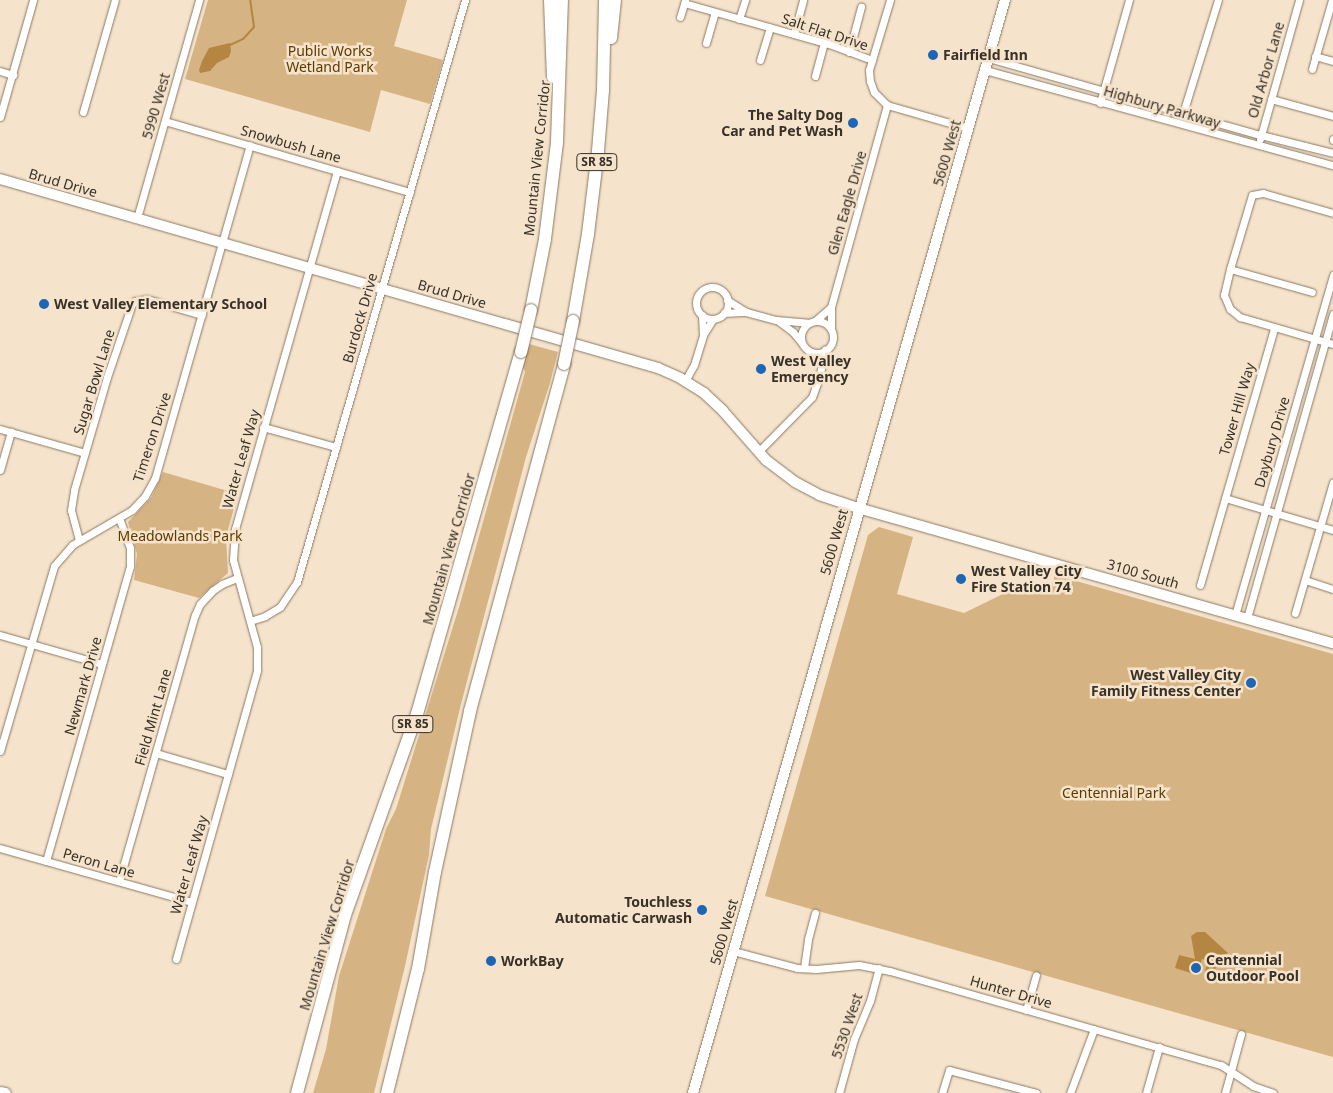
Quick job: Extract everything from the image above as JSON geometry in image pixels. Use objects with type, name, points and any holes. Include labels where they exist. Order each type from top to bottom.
[{"type":"highway","points":[[539,275],[552,114],[550,0]]},
{"type":"highway","name":"Mountain View Corridor","points":[[297,1093],[345,915],[417,714],[532,310],[539,275],[556,142],[562,0]]},
{"type":"highway","name":"SR 85","points":[[387,1093],[425,938],[435,872],[470,711],[564,364],[573,321],[593,197],[603,90],[605,0]]},
{"type":"highway","points":[[603,90],[615,0]]},
{"type":"highway","points":[[291,1093],[313,1011],[328,974]]},
{"type":"highway","points":[[304,1093],[320,1032],[320,1008]]},
{"type":"highway","points":[[393,1093],[398,1070],[398,1052]]},
{"type":"main road","name":"5600 West","points":[[693,1093],[1004,0]]},
{"type":"main road","name":"Brud Drive","points":[[0,179],[658,368],[685,381],[718,405],[758,452],[802,486],[819,495],[858,508]]},
{"type":"main road","name":"3100 South","points":[[858,508],[1333,643]]},
{"type":"main road","points":[[0,1092],[4,1093]]},
{"type":"street","points":[[0,117],[33,0]]},
{"type":"street","points":[[83,112],[115,0]]},
{"type":"street","name":"5990 West","points":[[137,218],[199,0]]},
{"type":"street","name":"Burdock Drive","points":[[250,621],[265,616],[280,607],[292,592],[336,447],[464,0]]},
{"type":"street","points":[[739,19],[744,0]]},
{"type":"street","points":[[794,34],[804,0]]},
{"type":"street","points":[[890,0],[872,60],[870,82],[876,95],[887,105],[968,128]]},
{"type":"street","points":[[1100,103],[1129,0]]},
{"type":"street","points":[[1183,113],[1218,0]]},
{"type":"street","name":"Old Arbor Lane","points":[[1258,146],[1299,0]]},
{"type":"street","points":[[1312,69],[1332,0]]},
{"type":"street","points":[[680,17],[685,2]]},
{"type":"street","name":"Salt Flat Drive","points":[[685,2],[824,42],[872,60]]},
{"type":"street","points":[[848,52],[861,7]]},
{"type":"street","points":[[706,43],[715,12]]},
{"type":"street","points":[[760,60],[770,27]]},
{"type":"street","points":[[815,76],[824,42]]},
{"type":"street","points":[[1316,56],[1333,61]]},
{"type":"street","name":"Highbury Parkway","points":[[988,58],[1261,135],[1333,153]]},
{"type":"street","name":"Highbury Parkway","points":[[984,70],[1333,165]]},
{"type":"street","points":[[0,71],[13,75]]},
{"type":"street","points":[[1271,99],[1333,116]]},
{"type":"street","name":"Glen Eagle Drive","points":[[830,329],[831,307],[887,105]]},
{"type":"street","name":"Snowbush Lane","points":[[164,121],[410,192]]},
{"type":"street","name":"Timeron Drive","points":[[0,751],[54,566],[66,549],[119,518],[141,502],[155,478],[250,146]]},
{"type":"street","name":"Water Leaf Way","points":[[176,959],[257,670],[257,647],[232,554],[233,535],[337,171]]},
{"type":"street","points":[[1333,213],[1263,193],[1256,193],[1250,199],[1224,296],[1230,309],[1240,317],[1333,344]]},
{"type":"street","points":[[1230,268],[1312,292]]},
{"type":"street","name":"Daybury Drive","points":[[1236,615],[1333,275]]},
{"type":"street","points":[[703,335],[702,315],[696,304],[697,297],[703,290],[716,288],[723,292],[727,300],[746,312],[776,320],[824,322],[830,329],[832,341],[825,350],[816,388],[810,399],[758,452]]},
{"type":"street","name":"Sugar Bowl Lane","points":[[79,540],[71,510],[107,377],[132,304],[135,300],[147,299],[202,315]]},
{"type":"street","points":[[724,313],[727,300]]},
{"type":"street","points":[[803,344],[801,332],[831,307]]},
{"type":"street","points":[[685,381],[694,366],[703,335],[713,319],[724,313],[746,312]]},
{"type":"street","name":"Daybury Drive","points":[[1246,618],[1333,314]]},
{"type":"street","points":[[702,315],[713,319]]},
{"type":"street","points":[[776,320],[793,332],[809,350],[815,352],[825,350]]},
{"type":"street","name":"Tower Hill Way","points":[[1200,586],[1274,328]]},
{"type":"street","points":[[815,352],[822,367]]},
{"type":"street","points":[[263,427],[336,447]]},
{"type":"street","points":[[0,429],[85,453]]},
{"type":"street","points":[[0,470],[11,432]]},
{"type":"street","points":[[1296,613],[1333,482]]},
{"type":"street","points":[[1225,498],[1333,530]]},
{"type":"street","name":"Newmark Drive","points":[[46,861],[130,566],[130,548],[119,518]]},
{"type":"street","name":"Field Mint Lane","points":[[119,881],[197,610],[212,590],[237,578]]},
{"type":"street","points":[[1305,580],[1333,588]]},
{"type":"street","points":[[0,635],[102,664]]},
{"type":"street","points":[[156,753],[228,774]]},
{"type":"street","name":"Peron Lane","points":[[0,848],[192,902]]},
{"type":"street","points":[[804,968],[808,939],[815,913]]},
{"type":"street","name":"Hunter Drive","points":[[733,951],[784,965],[804,968],[851,965],[878,968],[1221,1065],[1232,1070],[1253,1086],[1273,1093]]},
{"type":"street","name":"5530 West","points":[[838,1093],[854,1039],[870,1001],[878,968]]},
{"type":"street","points":[[1026,1010],[1036,975]]},
{"type":"street","points":[[1070,1093],[1094,1029]]},
{"type":"street","points":[[1225,1093],[1242,1034]]},
{"type":"street","points":[[1146,1093],[1159,1047]]},
{"type":"street","points":[[942,1093],[949,1070],[1036,1093]]},
{"type":"green space","name":"Public Works Wetland Park","points":[[208,0],[407,0],[394,46],[443,60],[430,104],[381,90],[370,132],[185,79]]},
{"type":"green space","points":[[529,344],[558,352],[526,457],[461,704],[431,829],[429,855],[405,966],[374,1093],[313,1093],[326,1049],[339,976],[386,829],[396,809],[460,604],[525,372],[523,366]]},
{"type":"green space","name":"Meadowlands Park","points":[[163,472],[238,494],[226,537],[228,573],[199,598],[134,580],[137,554],[128,522],[151,498]]},
{"type":"green space","name":"Centennial Park","points":[[879,527],[913,537],[897,594],[964,613],[1007,592],[1049,594],[1055,575],[1333,654],[1333,1057],[765,896],[868,535]]},
{"type":"shaded area","points":[[230,43],[231,51],[229,57],[217,63],[210,71],[200,73],[202,61],[209,48]]},
{"type":"shaded area","points":[[1197,932],[1205,932],[1228,953],[1218,959],[1214,974],[1205,971],[1208,961],[1202,959],[1197,975],[1175,968],[1179,955],[1195,959],[1191,936]]},
{"type":"waterway","points":[[230,45],[243,39],[254,27],[250,0]]},
{"type":"place","name":"Fairfield Inn","points":[[933,55]]},
{"type":"place","name":"The Salty Dog Car and Pet Wash","points":[[853,123]]},
{"type":"place","name":"West Valley Elementary School","points":[[44,304]]},
{"type":"place","name":"West Valley Emergency","points":[[761,369]]},
{"type":"place","name":"West Valley City Fire Station 74","points":[[961,579]]},
{"type":"place","name":"West Valley City Family Fitness Center","points":[[1251,683]]},
{"type":"place","name":"Touchless Automatic Carwash","points":[[702,910]]},
{"type":"place","name":"WorkBay","points":[[491,961]]},
{"type":"place","name":"Centennial Outdoor Pool","points":[[1196,968]]}]
